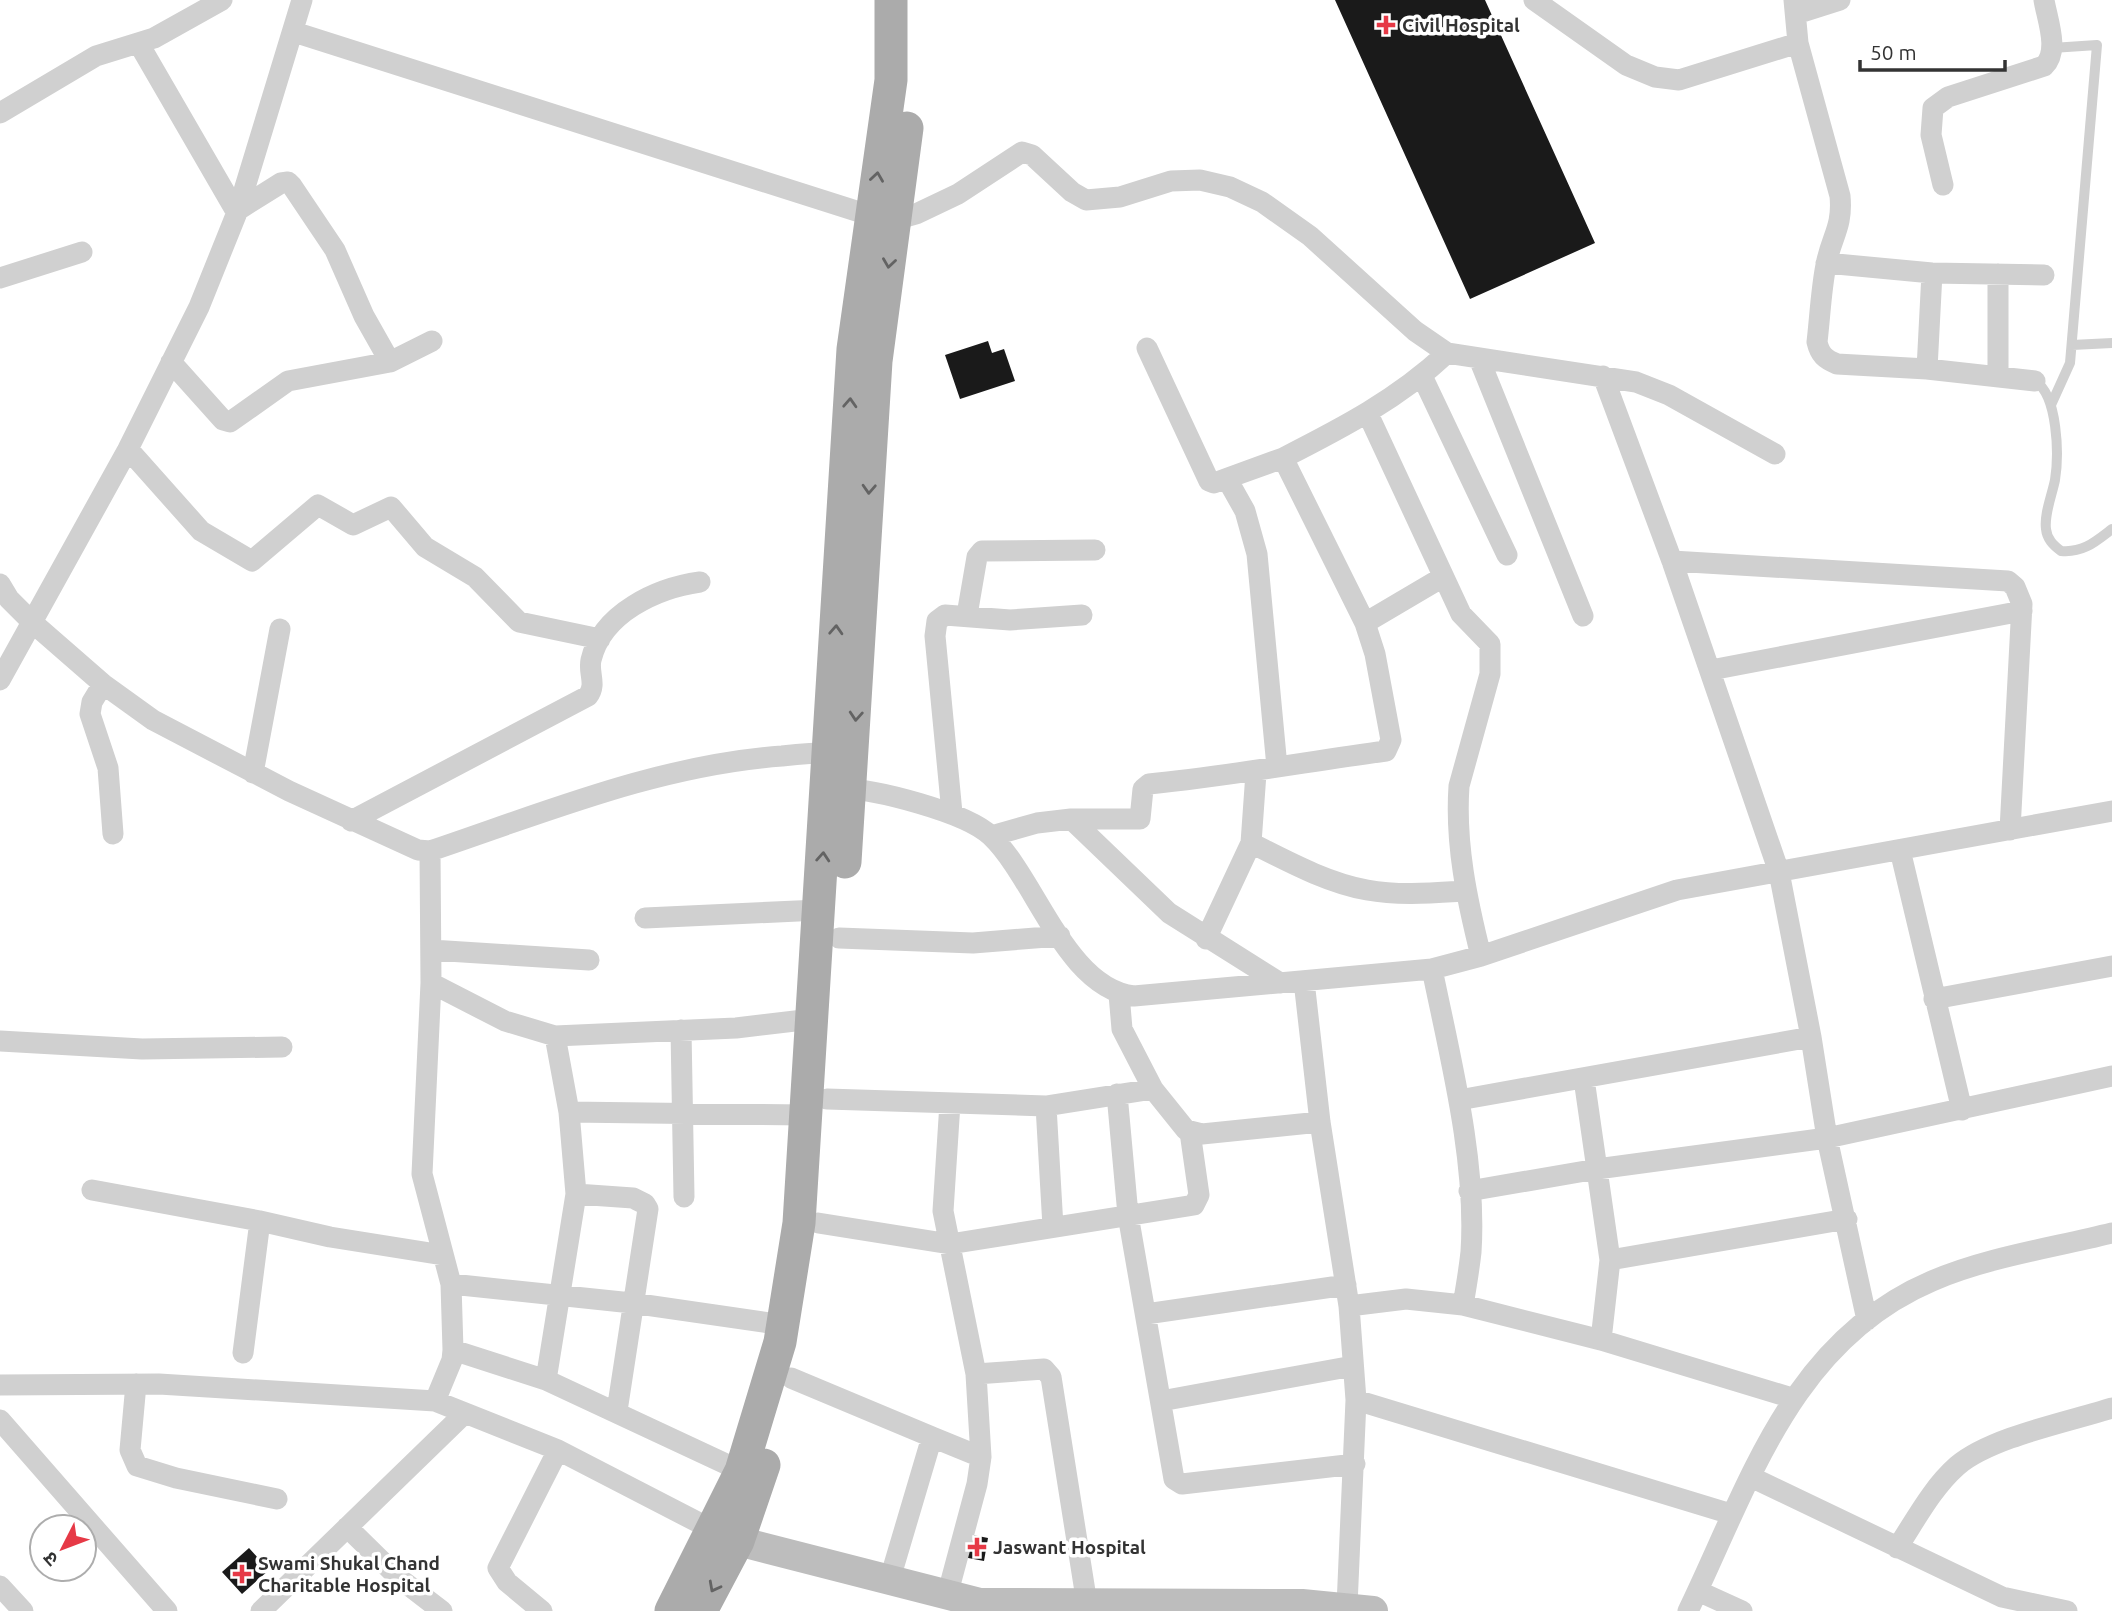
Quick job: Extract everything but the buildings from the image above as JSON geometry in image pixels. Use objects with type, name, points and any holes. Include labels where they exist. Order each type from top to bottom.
[{"type":"main road","points":[[671,1611],[726,1536],[741,1471],[783,1325],[817,1107],[839,938],[839,788],[876,361],[891,80],[891,0]]},
{"type":"main road","points":[[883,218],[913,82],[912,0]]},
{"type":"main road","points":[[701,1611],[726,1536],[791,1378],[803,1337],[818,1223],[817,1107],[812,1019],[819,910],[839,788]]},
{"type":"street","points":[[0,113],[96,55],[139,44],[222,0]]},
{"type":"street","points":[[0,680],[128,449],[199,307],[238,210],[302,0]]},
{"type":"street","points":[[1535,0],[1626,65],[1654,77],[1679,80],[1798,43]]},
{"type":"street","points":[[1840,0],[1795,7],[1798,43],[1840,196],[1838,234],[1826,263],[1818,342],[1826,359],[1837,364],[1927,369],[2035,381]]},
{"type":"street","points":[[1943,185],[1931,135],[1933,108],[1948,97],[2043,66],[2050,61],[2052,48],[2044,0]]},
{"type":"street","points":[[294,32],[883,218],[958,194],[1022,152],[1032,155],[1072,192],[1087,200],[1120,197],[1171,181],[1200,180],[1230,187],[1262,202],[1310,236],[1415,331],[1447,353],[1636,382],[1669,395],[1775,454]]},
{"type":"street","points":[[139,44],[226,200],[238,210]]},
{"type":"street","points":[[238,210],[281,183],[288,182],[335,250],[364,316],[390,362]]},
{"type":"street","points":[[0,278],[82,251]]},
{"type":"street","points":[[1826,263],[1932,272],[2044,275]]},
{"type":"street","points":[[1927,369],[1932,272]]},
{"type":"street","points":[[1998,274],[1998,377]]},
{"type":"street","points":[[171,362],[227,422],[288,381],[390,362],[432,341]]},
{"type":"street","points":[[1147,348],[1205,475],[1214,483],[1283,458],[1368,414],[1422,376],[1447,353]]},
{"type":"street","points":[[1480,360],[1583,616]]},
{"type":"street","points":[[1422,376],[1507,555]]},
{"type":"street","points":[[1603,376],[1711,670],[1779,872],[1811,1037],[1827,1138],[1847,1219],[1867,1320]]},
{"type":"street","points":[[1368,414],[1461,614],[1470,626],[1487,638],[1492,654],[1490,674],[1459,786],[1459,836],[1465,891],[1481,956]]},
{"type":"street","points":[[128,449],[201,531],[252,561],[318,505],[353,524],[391,507],[425,547],[475,578],[519,622],[600,639]]},
{"type":"street","points":[[991,836],[1037,823],[1137,820],[1141,816],[1143,789],[1149,784],[1266,770],[1385,751],[1390,745],[1375,654],[1364,623],[1283,458]]},
{"type":"street","points":[[1206,939],[1251,843],[1266,770],[1258,554],[1245,511],[1227,479]]},
{"type":"street","points":[[967,615],[977,557],[982,551],[1095,550]]},
{"type":"street","points":[[1672,561],[2008,581],[2020,596],[2022,611],[2010,830]]},
{"type":"street","points":[[1364,623],[1443,577]]},
{"type":"street","points":[[351,821],[588,696],[593,685],[591,661],[600,639],[628,607],[685,584],[700,582]]},
{"type":"street","points":[[0,584],[9,599],[33,623],[103,684],[153,720],[351,821],[404,845],[430,851],[640,780],[694,767],[744,759],[841,753]]},
{"type":"street","points":[[1711,670],[2022,611]]},
{"type":"street","points":[[952,813],[935,636],[941,617],[967,615],[1010,620],[1082,615]]},
{"type":"street","points":[[253,773],[281,629]]},
{"type":"street","points":[[103,684],[92,702],[90,714],[108,768],[113,834]]},
{"type":"street","points":[[839,788],[952,813],[991,836],[1060,936],[1094,977],[1119,995],[1133,996],[1432,969],[1481,956],[1677,890],[2112,811]]},
{"type":"street","points":[[1071,820],[1169,913],[1206,939],[1280,983]]},
{"type":"street","points":[[1251,843],[1289,862],[1364,890],[1396,894],[1465,891]]},
{"type":"street","points":[[1900,850],[1962,1110]]},
{"type":"street","points":[[430,851],[431,983],[422,1174],[451,1284],[453,1349],[453,1360],[435,1401]]},
{"type":"street","points":[[645,918],[819,910]]},
{"type":"street","points":[[839,938],[973,943],[1060,936]]},
{"type":"street","points":[[431,950],[589,960]]},
{"type":"street","points":[[1934,999],[2112,966]]},
{"type":"street","points":[[1432,969],[1459,1100],[1469,1191],[1471,1253],[1463,1306]]},
{"type":"street","points":[[0,1385],[136,1384],[435,1401],[558,1450],[726,1536],[947,1596],[998,1604],[1360,1609],[1355,1464],[1356,1400],[1349,1306],[1320,1122],[1304,981]]},
{"type":"street","points":[[431,983],[488,1014],[555,1035],[681,1030],[812,1019]]},
{"type":"street","points":[[1119,995],[1126,1040],[1153,1089],[1181,1125],[1190,1132],[1202,1134],[1320,1122]]},
{"type":"street","points":[[681,1030],[684,1197]]},
{"type":"street","points":[[546,1380],[576,1194],[569,1112],[555,1035]]},
{"type":"street","points":[[1459,1100],[1811,1037]]},
{"type":"street","points":[[0,1041],[142,1049],[282,1047]]},
{"type":"street","points":[[1469,1191],[1597,1169],[1827,1138],[2112,1076]]},
{"type":"street","points":[[1584,1079],[1610,1260],[1601,1340]]},
{"type":"street","points":[[569,1112],[683,1114],[950,1103],[1046,1106],[1153,1089]]},
{"type":"street","points":[[1117,1094],[1128,1215],[1174,1479],[1179,1483],[1355,1464]]},
{"type":"street","points":[[947,1596],[974,1497],[981,1457],[976,1374],[942,1203],[950,1103]]},
{"type":"street","points":[[1046,1106],[1053,1227]]},
{"type":"street","points":[[818,1223],[950,1244],[1188,1206],[1198,1200],[1190,1132]]},
{"type":"street","points":[[92,1190],[260,1221],[330,1237],[443,1255]]},
{"type":"street","points":[[576,1194],[634,1198],[645,1204],[648,1216],[632,1303],[617,1411]]},
{"type":"street","points":[[1610,1260],[1847,1219]]},
{"type":"street","points":[[243,1353],[260,1221]]},
{"type":"street","points":[[1688,1611],[1731,1514],[1792,1398],[1824,1361],[1867,1320],[1932,1281],[1977,1266],[2111,1239]]},
{"type":"street","points":[[451,1284],[632,1303],[783,1325]]},
{"type":"street","points":[[1146,1314],[1346,1285]]},
{"type":"street","points":[[1349,1306],[1406,1299],[1463,1306],[1601,1340],[1792,1398]]},
{"type":"street","points":[[453,1349],[546,1380],[741,1471]]},
{"type":"street","points":[[1161,1401],[1353,1366]]},
{"type":"street","points":[[976,1374],[1044,1369],[1051,1377],[1087,1604]]},
{"type":"street","points":[[791,1378],[981,1457]]},
{"type":"street","points":[[136,1384],[130,1450],[137,1465],[176,1478],[277,1499]]},
{"type":"street","points":[[1356,1400],[1731,1514]]},
{"type":"street","points":[[1897,1548],[1933,1494],[1958,1465],[2000,1443],[2112,1408]]},
{"type":"street","points":[[261,1611],[465,1413]]},
{"type":"street","points":[[0,1420],[167,1611]]},
{"type":"street","points":[[889,1582],[932,1437]]},
{"type":"street","points":[[542,1611],[507,1582],[498,1569],[558,1450]]},
{"type":"street","points":[[1751,1477],[1897,1548],[1999,1604],[2067,1611]]},
{"type":"street","points":[[347,1527],[398,1578],[442,1611]]},
{"type":"street","points":[[0,1586],[23,1611]]},
{"type":"street","points":[[1698,1591],[1742,1611]]},
{"type":"lane","points":[[2051,405],[2070,363],[2097,45],[2052,48]]},
{"type":"lane","points":[[2072,345],[2112,343]]},
{"type":"lane","points":[[2035,381],[2042,385],[2051,405],[2056,465],[2045,526],[2047,537],[2061,551],[2074,552],[2085,549],[2112,529]]},
{"type":"place","name":"Civil Hospital","points":[[1386,25]]},
{"type":"place","name":"Jaswant Hospital","points":[[977,1547]]},
{"type":"place","name":"Swami Shukal Chand Charitable Hospital","points":[[242,1574]]}]
